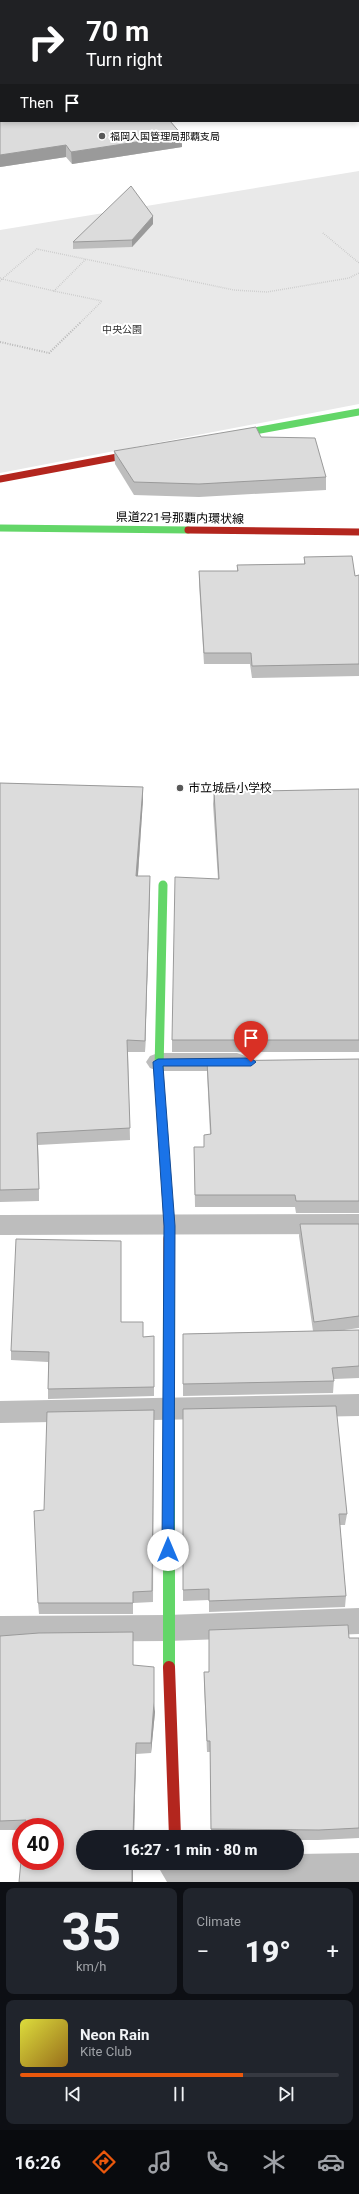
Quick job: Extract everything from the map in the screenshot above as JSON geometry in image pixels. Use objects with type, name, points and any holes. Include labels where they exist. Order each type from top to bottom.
[{"type":"street","points":[[218,438],[359,412]]},
{"type":"street","points":[[0,479],[156,450]]},
{"type":"street","name":"県道221号那覇内環状線","points":[[0,528],[359,532]]},
{"type":"street","points":[[163,885],[158,1062],[170,1226],[168,1628],[174,1830]]},
{"type":"street","points":[[158,1062],[259,1062]]},
{"type":"street","points":[[0,1225],[170,1226],[359,1224]]},
{"type":"street","points":[[0,1412],[359,1405]]},
{"type":"street","points":[[0,1629],[168,1628],[359,1621]]},
{"type":"street","points":[[176,1872],[359,1869]]},
{"type":"path","points":[[323,233],[359,263]]},
{"type":"path","points":[[1,279],[37,249],[199,285],[240,291],[267,292],[349,278],[359,273]]},
{"type":"path","points":[[54,290],[86,259]]},
{"type":"path","points":[[0,342],[49,353],[102,301],[1,279]]},
{"type":"green space","name":"中央公園","points":[[359,171],[359,404],[0,473],[0,230]]},
{"type":"building","points":[[0,122],[171,122],[182,135],[71,152],[66,145],[0,155]]},
{"type":"building","points":[[131,186],[153,216],[132,240],[73,242]]},
{"type":"building","points":[[256,427],[261,437],[315,438],[326,477],[199,484],[134,482],[114,451]]},
{"type":"building","points":[[352,556],[355,576],[359,575],[359,664],[252,666],[251,653],[204,653],[199,571],[238,571],[237,565],[305,564],[304,557]]},
{"type":"building","points":[[0,783],[143,787],[136,876],[150,876],[145,1041],[127,1040],[130,1128],[37,1133],[39,1189],[0,1190]]},
{"type":"building","points":[[359,789],[359,1040],[172,1040],[175,877],[219,879],[214,792]]},
{"type":"building","points":[[359,1059],[359,1201],[296,1201],[295,1195],[195,1195],[194,1147],[204,1147],[204,1135],[211,1134],[207,1061]]},
{"type":"building","points":[[300,1224],[359,1224],[359,1316],[314,1322]]},
{"type":"building","points":[[16,1239],[121,1241],[121,1322],[143,1322],[143,1337],[154,1336],[154,1387],[48,1389],[49,1352],[11,1351]]},
{"type":"building","points":[[359,1330],[359,1366],[332,1368],[334,1381],[183,1384],[183,1334]]},
{"type":"building","points":[[336,1406],[347,1514],[339,1514],[346,1596],[209,1601],[209,1589],[183,1590],[183,1409]]},
{"type":"building","points":[[154,1410],[152,1591],[133,1592],[133,1603],[38,1603],[34,1511],[44,1510],[47,1412]]},
{"type":"building","points":[[348,1625],[349,1638],[359,1638],[359,1828],[319,1830],[211,1829],[210,1741],[207,1741],[204,1672],[209,1672],[209,1630]]},
{"type":"building","points":[[133,1632],[133,1665],[154,1667],[154,1702],[151,1743],[136,1743],[133,1830],[76,1830],[76,1870],[132,1870],[132,1882],[19,1882],[20,1870],[64,1870],[64,1818],[12,1818],[12,1821],[0,1821],[0,1636],[39,1633]]},
{"type":"traffic: fast","points":[[227,436],[359,412]]},
{"type":"traffic: fast","points":[[0,528],[188,530]]},
{"type":"traffic: fast","points":[[159,1070],[163,885]]},
{"type":"traffic: fast","points":[[169,1292],[169,1667]]},
{"type":"traffic: slow","points":[[159,1070],[169,1226],[169,1292]]},
{"type":"traffic: jam","points":[[0,479],[144,452]]},
{"type":"traffic: jam","points":[[188,530],[359,532]]},
{"type":"traffic: jam","points":[[169,1667],[175,1830]]},
{"type":"place","name":"福岡入国管理局那覇支局","points":[[102,136]]},
{"type":"place","name":"市立城岳小学校","points":[[180,788]]},
{"type":"route","points":[[168,1550],[170,1226],[158,1062],[251,1062]]}]
